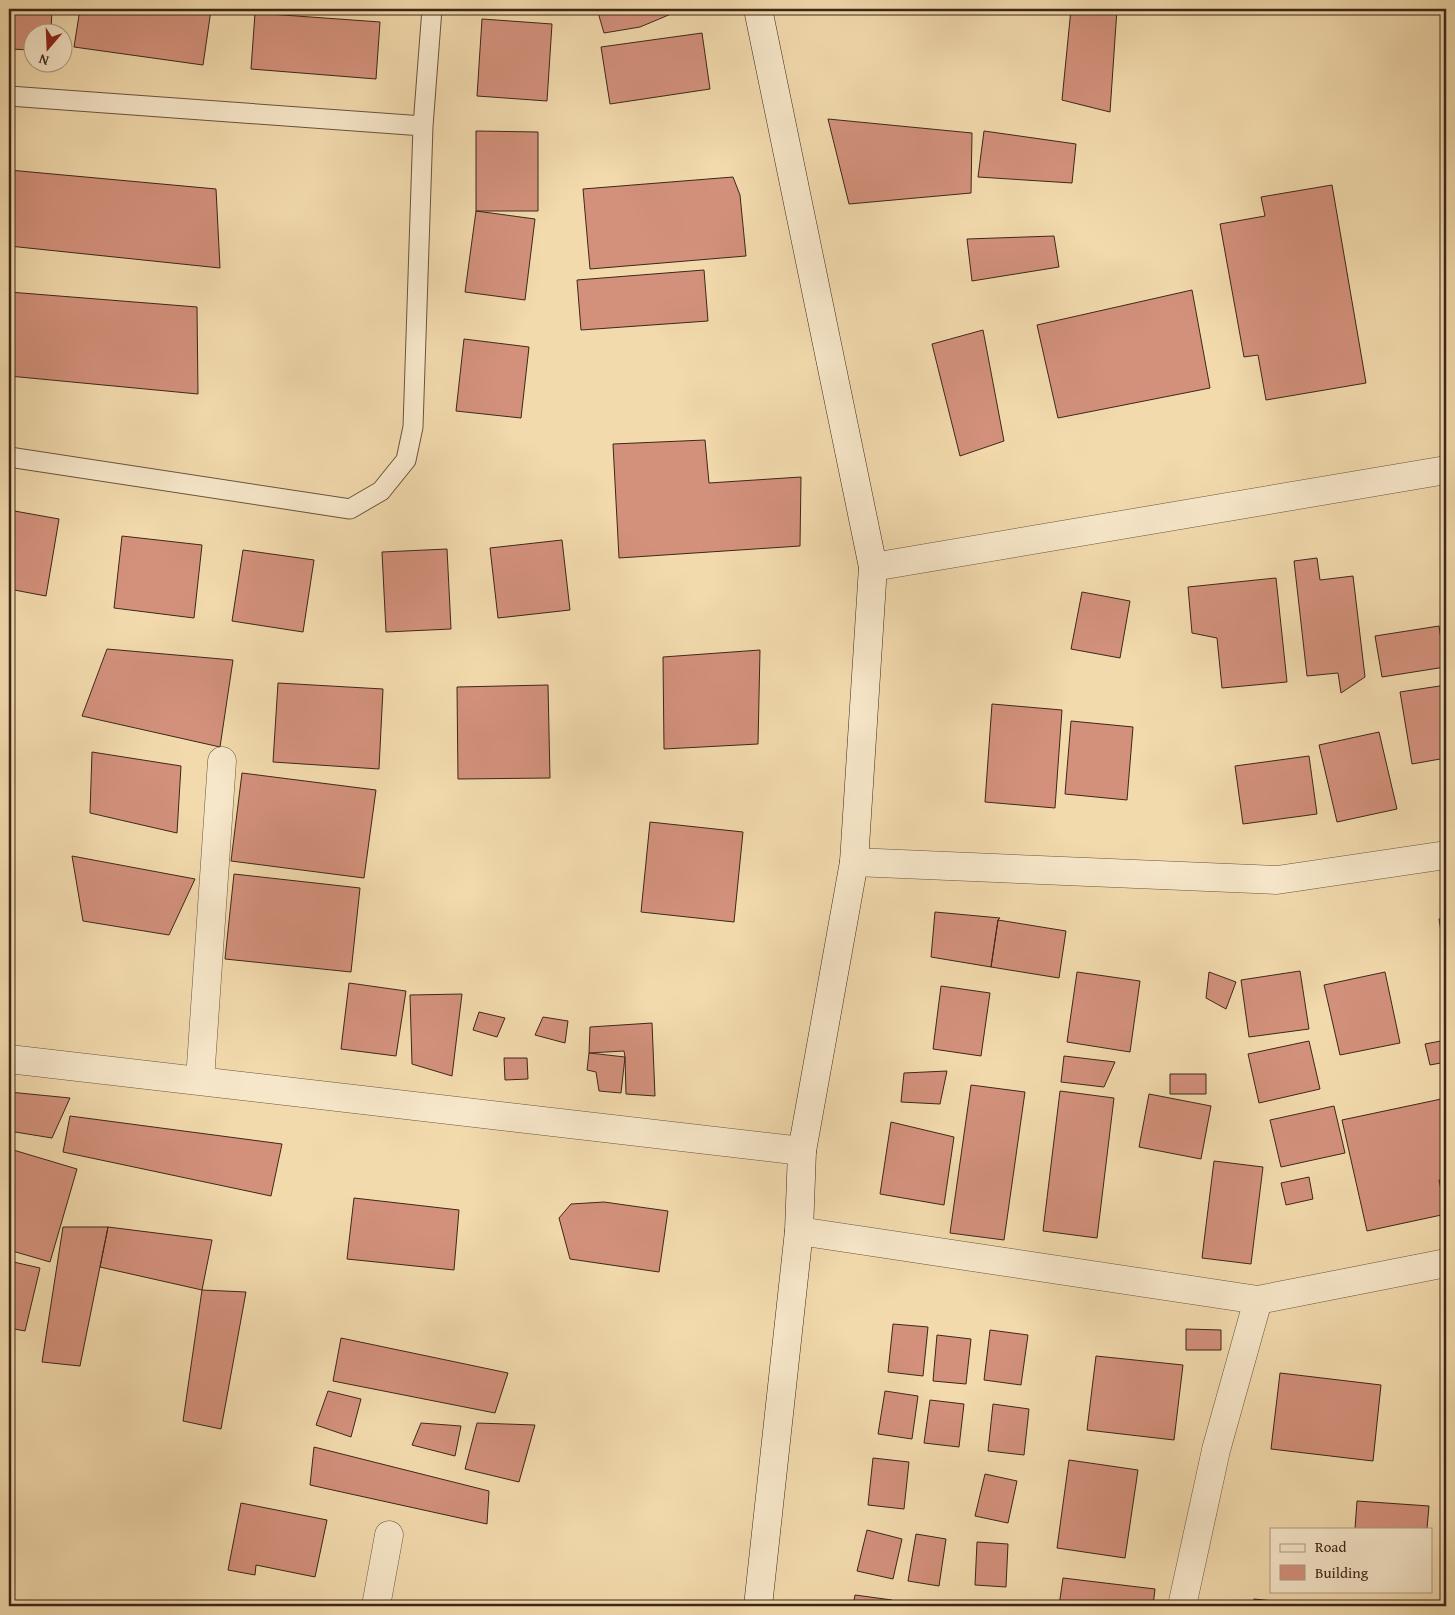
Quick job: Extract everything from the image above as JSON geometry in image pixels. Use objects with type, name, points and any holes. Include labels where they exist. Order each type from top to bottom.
[{"type":"street","points":[[758,9],[873,567],[854,862],[802,1150],[799,1231],[758,1606]]},
{"type":"street","points":[[873,567],[1446,470]]},
{"type":"street","points":[[200,1080],[222,761]]},
{"type":"street","points":[[854,862],[1277,880],[1446,854]]},
{"type":"street","points":[[9,1059],[802,1150]]},
{"type":"street","points":[[799,1231],[1258,1300],[1446,1262]]},
{"type":"street","points":[[1182,1606],[1216,1450],[1258,1300]]},
{"type":"street","points":[[376,1606],[389,1535]]},
{"type":"lane","points":[[9,457],[350,509],[381,491],[406,460],[413,427],[423,126],[432,9]]},
{"type":"lane","points":[[9,96],[423,126]]},
{"type":"building","points":[[9,9],[52,9],[51,22],[22,22],[22,50],[9,49]]},
{"type":"building","points":[[80,9],[211,10],[203,65],[74,47]]},
{"type":"building","points":[[597,9],[683,9],[640,27],[604,33]]},
{"type":"building","points":[[1071,9],[1117,9],[1110,112],[1062,100]]},
{"type":"building","points":[[255,13],[380,22],[376,79],[251,69]]},
{"type":"building","points":[[482,19],[552,24],[547,101],[477,96]]},
{"type":"building","points":[[702,33],[710,89],[610,104],[601,47]]},
{"type":"building","points":[[828,119],[972,133],[971,193],[849,204]]},
{"type":"building","points":[[476,131],[538,132],[538,211],[476,211]]},
{"type":"building","points":[[984,131],[1076,144],[1072,183],[978,177]]},
{"type":"building","points":[[9,170],[216,189],[220,268],[9,246]]},
{"type":"building","points":[[733,177],[740,195],[746,256],[590,269],[583,189]]},
{"type":"building","points":[[1332,185],[1366,383],[1266,400],[1258,355],[1244,357],[1220,224],[1265,216],[1261,197]]},
{"type":"building","points":[[476,211],[535,219],[525,300],[465,292]]},
{"type":"building","points":[[1054,236],[1059,267],[972,281],[967,239]]},
{"type":"building","points":[[704,270],[708,321],[581,330],[577,280]]},
{"type":"building","points":[[1192,290],[1210,388],[1058,418],[1037,325]]},
{"type":"building","points":[[9,292],[197,307],[198,394],[9,376]]},
{"type":"building","points":[[983,330],[1004,441],[960,456],[932,344]]},
{"type":"building","points":[[464,339],[529,347],[521,418],[456,411]]},
{"type":"building","points":[[705,440],[709,483],[801,477],[800,546],[619,558],[613,444]]},
{"type":"building","points":[[9,510],[59,519],[46,596],[9,589]]},
{"type":"building","points":[[122,536],[202,545],[194,618],[114,608]]},
{"type":"building","points":[[562,540],[570,610],[498,618],[490,548]]},
{"type":"building","points":[[447,549],[451,629],[386,632],[382,552]]},
{"type":"building","points":[[243,550],[314,560],[303,632],[232,621]]},
{"type":"building","points":[[1317,558],[1320,580],[1353,576],[1365,677],[1341,693],[1338,673],[1307,676],[1294,561]]},
{"type":"building","points":[[1276,578],[1287,682],[1222,688],[1217,638],[1192,633],[1188,587]]},
{"type":"building","points":[[1082,592],[1130,601],[1120,658],[1071,649]]},
{"type":"building","points":[[1439,626],[1445,667],[1382,677],[1375,636]]},
{"type":"building","points":[[107,649],[233,660],[220,747],[82,716]]},
{"type":"building","points":[[760,650],[758,744],[664,749],[663,657]]},
{"type":"building","points":[[278,683],[383,689],[379,769],[273,762]]},
{"type":"building","points":[[548,685],[550,778],[458,779],[457,687]]},
{"type":"building","points":[[1446,685],[1446,758],[1412,764],[1400,692]]},
{"type":"building","points":[[992,704],[1062,710],[1055,808],[985,802]]},
{"type":"building","points":[[1071,721],[1133,727],[1127,800],[1065,794]]},
{"type":"building","points":[[1379,732],[1397,809],[1337,822],[1319,745]]},
{"type":"building","points":[[92,752],[181,766],[177,833],[90,813]]},
{"type":"building","points":[[1309,756],[1317,814],[1243,824],[1235,766]]},
{"type":"building","points":[[242,773],[376,790],[364,878],[231,861]]},
{"type":"building","points":[[650,822],[743,832],[734,922],[641,912]]},
{"type":"building","points":[[72,856],[195,879],[169,935],[83,921]]},
{"type":"building","points":[[234,874],[360,888],[351,972],[225,959]]},
{"type":"building","points":[[935,912],[1000,918],[998,920],[991,967],[931,957]]},
{"type":"building","points":[[1446,918],[1446,961],[1439,919]]},
{"type":"building","points":[[998,920],[1066,931],[1059,978],[991,967]]},
{"type":"building","points":[[1300,971],[1309,1029],[1249,1037],[1241,980]]},
{"type":"building","points":[[1077,972],[1140,981],[1130,1052],[1067,1042]]},
{"type":"building","points":[[1209,972],[1236,982],[1226,1009],[1206,998]]},
{"type":"building","points":[[1385,972],[1400,1043],[1340,1055],[1324,985]]},
{"type":"building","points":[[349,983],[406,991],[396,1056],[341,1049]]},
{"type":"building","points":[[941,986],[990,993],[981,1056],[933,1049]]},
{"type":"building","points":[[462,994],[452,1076],[412,1064],[410,995]]},
{"type":"building","points":[[479,1012],[505,1018],[497,1037],[473,1030]]},
{"type":"building","points":[[543,1017],[568,1021],[565,1043],[535,1035]]},
{"type":"building","points":[[652,1023],[655,1096],[626,1094],[624,1051],[589,1053],[590,1027]]},
{"type":"building","points":[[1446,1040],[1446,1062],[1430,1065],[1425,1044]]},
{"type":"building","points":[[1309,1041],[1320,1089],[1259,1103],[1248,1054]]},
{"type":"building","points":[[589,1053],[625,1057],[621,1093],[599,1091],[596,1072],[587,1070]]},
{"type":"building","points":[[1064,1056],[1115,1062],[1104,1087],[1061,1082]]},
{"type":"building","points":[[504,1058],[527,1058],[528,1079],[505,1080]]},
{"type":"building","points":[[947,1071],[940,1104],[901,1102],[904,1073]]},
{"type":"building","points":[[1170,1074],[1206,1074],[1206,1094],[1170,1094]]},
{"type":"building","points":[[971,1085],[1025,1092],[1004,1240],[950,1233]]},
{"type":"building","points":[[1060,1091],[1114,1098],[1097,1238],[1043,1231]]},
{"type":"building","points":[[9,1092],[70,1098],[52,1138],[9,1131]]},
{"type":"building","points":[[1149,1094],[1211,1106],[1201,1159],[1139,1147]]},
{"type":"building","points":[[1446,1098],[1446,1179],[1439,1180],[1446,1214],[1367,1231],[1342,1120]]},
{"type":"building","points":[[1334,1106],[1345,1153],[1281,1167],[1270,1120]]},
{"type":"building","points":[[70,1116],[282,1144],[271,1196],[63,1152]]},
{"type":"building","points":[[891,1122],[954,1137],[944,1205],[880,1194]]},
{"type":"building","points":[[10,1149],[77,1169],[50,1262],[9,1250]]},
{"type":"building","points":[[1214,1161],[1263,1167],[1251,1264],[1202,1258]]},
{"type":"building","points":[[1309,1177],[1313,1199],[1286,1205],[1281,1183]]},
{"type":"building","points":[[354,1198],[459,1210],[454,1270],[347,1259]]},
{"type":"building","points":[[604,1202],[668,1211],[659,1272],[570,1259],[559,1218],[571,1204]]},
{"type":"building","points":[[63,1227],[108,1227],[80,1366],[42,1362]]},
{"type":"building","points":[[108,1227],[212,1240],[202,1290],[100,1267]]},
{"type":"building","points":[[9,1261],[40,1268],[25,1331],[9,1328]]},
{"type":"building","points":[[202,1290],[246,1292],[221,1429],[183,1421]]},
{"type":"building","points":[[893,1324],[928,1327],[923,1376],[888,1372]]},
{"type":"building","points":[[1186,1329],[1221,1330],[1221,1350],[1186,1350]]},
{"type":"building","points":[[990,1330],[1028,1335],[1021,1385],[984,1380]]},
{"type":"building","points":[[937,1335],[971,1339],[966,1384],[933,1381]]},
{"type":"building","points":[[341,1338],[508,1373],[495,1413],[333,1381]]},
{"type":"building","points":[[1096,1356],[1183,1365],[1174,1440],[1087,1430]]},
{"type":"building","points":[[1280,1373],[1381,1385],[1373,1461],[1271,1449]]},
{"type":"building","points":[[328,1391],[361,1399],[351,1437],[316,1425]]},
{"type":"building","points":[[885,1391],[918,1396],[912,1439],[878,1434]]},
{"type":"building","points":[[930,1400],[964,1404],[959,1447],[924,1443]]},
{"type":"building","points":[[993,1404],[1029,1409],[1024,1455],[988,1451]]},
{"type":"building","points":[[1446,1413],[1446,1467],[1442,1466]]},
{"type":"building","points":[[421,1423],[461,1426],[455,1456],[412,1445]]},
{"type":"building","points":[[477,1423],[535,1425],[519,1482],[465,1469]]},
{"type":"building","points":[[314,1447],[489,1491],[487,1524],[310,1485]]},
{"type":"building","points":[[873,1458],[909,1462],[904,1509],[868,1505]]},
{"type":"building","points":[[1069,1460],[1138,1470],[1125,1558],[1057,1548]]},
{"type":"building","points":[[985,1474],[1017,1481],[1008,1523],[975,1516]]},
{"type":"building","points":[[1357,1501],[1429,1506],[1427,1528],[1355,1528]]},
{"type":"building","points":[[241,1503],[327,1520],[315,1577],[256,1565],[255,1575],[228,1570]]},
{"type":"building","points":[[867,1530],[902,1539],[893,1579],[857,1571]]},
{"type":"building","points":[[916,1534],[946,1539],[939,1586],[908,1581]]},
{"type":"building","points":[[977,1542],[1008,1544],[1006,1587],[975,1585]]},
{"type":"building","points":[[1063,1578],[1155,1589],[1153,1606],[1059,1606]]},
{"type":"building","points":[[855,1595],[892,1600],[891,1606],[853,1606]]},
{"type":"building","points":[[1254,1599],[1323,1606],[1253,1606]]},
{"type":"building","points":[[907,1601],[942,1606],[906,1606]]}]
